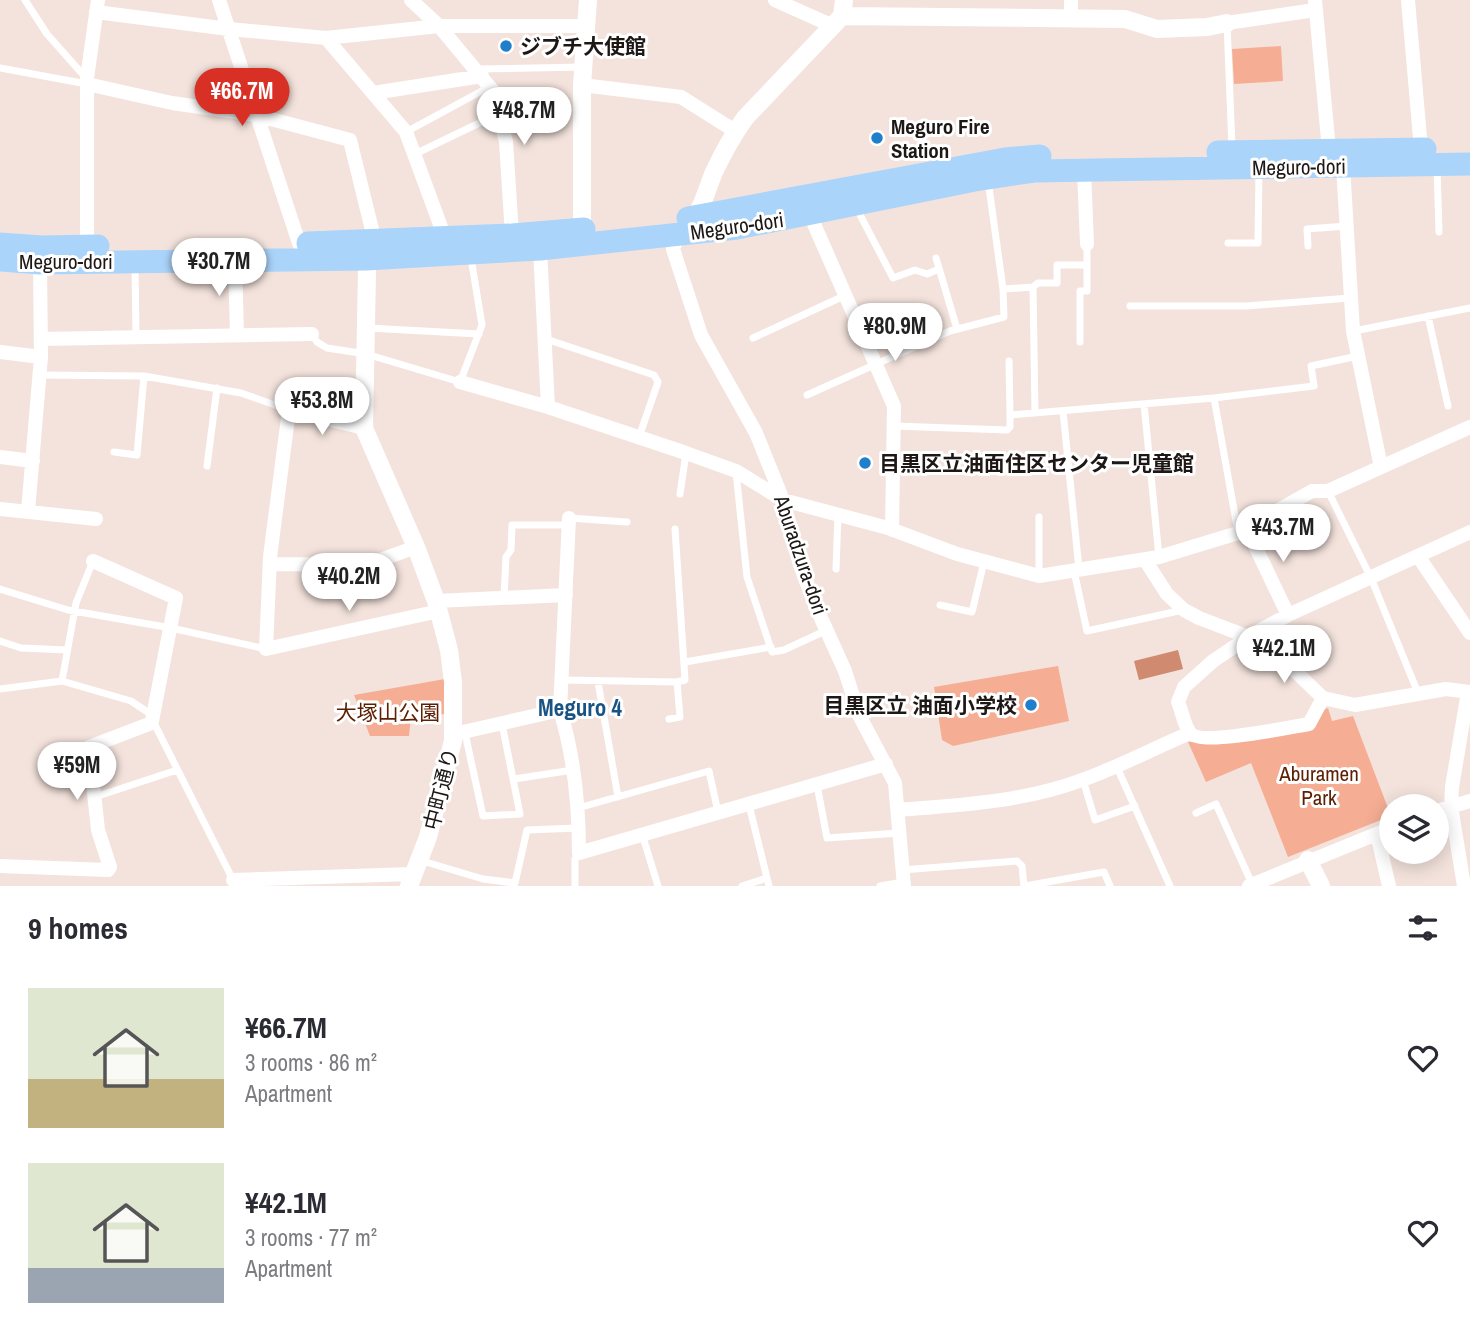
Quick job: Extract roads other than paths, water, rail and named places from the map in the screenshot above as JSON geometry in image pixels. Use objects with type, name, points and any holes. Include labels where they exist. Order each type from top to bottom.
[{"type":"main road","name":"Meguro-dori","points":[[1429,157],[1470,148]]},
{"type":"main road","name":"Meguro-dori","points":[[0,260],[40,263],[235,260],[445,238],[512,235],[582,237],[687,225],[1005,159],[1035,156],[1232,152],[1336,158],[1429,157],[1470,164]]},
{"type":"main road","name":"Meguro-dori","points":[[687,225],[737,228],[988,178],[1034,172],[1259,167],[1336,158]]},
{"type":"main road","name":"Meguro-dori","points":[[0,244],[88,246],[299,243],[471,254],[540,249],[582,237]]},
{"type":"street","points":[[219,0],[299,243]]},
{"type":"street","points":[[411,0],[439,26],[482,77],[499,113],[506,142],[512,235]]},
{"type":"street","points":[[582,237],[582,76],[588,0]]},
{"type":"street","points":[[775,0],[839,14],[1125,19],[1157,29],[1207,27],[1315,5],[1347,226],[1353,331],[1381,467]]},
{"type":"street","points":[[1071,0],[1071,19]]},
{"type":"street","points":[[1408,0],[1429,157]]},
{"type":"street","points":[[88,246],[87,81],[97,6],[229,29],[326,38],[439,26],[586,26]]},
{"type":"street","points":[[687,225],[745,118],[839,14]]},
{"type":"street","points":[[326,38],[407,132],[445,238]]},
{"type":"street","points":[[582,76],[681,97],[736,131]]},
{"type":"street","points":[[373,93],[482,77]]},
{"type":"street","points":[[87,81],[172,103],[256,115],[350,140],[368,248]]},
{"type":"street","points":[[1084,170],[1087,244]]},
{"type":"street","points":[[810,215],[894,406],[892,530]]},
{"type":"street","name":"Aburadzura-dori","points":[[687,225],[673,249],[701,334],[752,422],[783,500],[800,565],[845,671],[859,715],[895,783],[903,879]]},
{"type":"street","name":"中町通り","points":[[368,248],[364,428],[416,547],[438,606],[449,650],[459,734],[428,837],[414,873]]},
{"type":"street","points":[[540,249],[548,407]]},
{"type":"street","points":[[235,260],[237,335]]},
{"type":"street","points":[[28,511],[41,356],[40,263]]},
{"type":"street","points":[[41,339],[312,334]]},
{"type":"street","points":[[0,352],[41,356]]},
{"type":"street","points":[[460,382],[548,407],[736,471],[783,500],[892,530],[984,562],[1039,576],[1152,559],[1242,531],[1312,491],[1328,491],[1470,427]]},
{"type":"street","points":[[364,428],[289,410],[270,564],[265,649],[438,606],[504,597],[566,595]]},
{"type":"street","points":[[0,457],[33,461]]},
{"type":"street","points":[[0,509],[96,519]]},
{"type":"street","points":[[569,521],[560,710],[573,770],[578,808],[579,853],[886,764]]},
{"type":"street","points":[[1242,531],[1288,615]]},
{"type":"street","points":[[1323,698],[1309,724],[1244,735],[1198,738],[1190,733],[1178,702],[1184,687],[1213,661],[1250,636],[1288,615],[1470,532]]},
{"type":"street","points":[[270,564],[366,565],[416,547]]},
{"type":"street","points":[[1418,556],[1468,626]]},
{"type":"street","points":[[1152,559],[1167,594],[1184,610],[1267,644],[1323,698],[1355,705],[1446,689],[1469,692],[1452,786],[1451,806],[1464,839],[1464,886]]},
{"type":"street","points":[[0,866],[108,870],[110,867],[98,830],[89,747],[152,721],[176,598],[93,561]]},
{"type":"street","points":[[459,734],[560,710]]},
{"type":"street","points":[[898,810],[995,802],[1083,780],[1190,733]]},
{"type":"street","points":[[1451,806],[1470,801]]},
{"type":"street","points":[[1250,885],[1377,834],[1389,886]]},
{"type":"street","points":[[1308,860],[1321,886]]},
{"type":"street","points":[[234,883],[414,873]]},
{"type":"lane","points":[[25,0],[47,34],[87,81]]},
{"type":"lane","points":[[1227,23],[1232,152]]},
{"type":"lane","points":[[0,68],[87,81]]},
{"type":"lane","points":[[407,132],[482,77],[582,76]]},
{"type":"lane","points":[[415,154],[499,113]]},
{"type":"lane","points":[[1429,157],[1440,232]]},
{"type":"lane","points":[[1228,243],[1258,243],[1259,167]]},
{"type":"lane","points":[[807,395],[957,329],[1004,317],[1003,289],[988,178]]},
{"type":"lane","points":[[855,205],[893,278],[915,271],[927,274],[939,269]]},
{"type":"lane","points":[[1308,246],[1307,229],[1347,226]]},
{"type":"lane","points":[[1080,342],[1080,291],[1087,291],[1087,244]]},
{"type":"lane","points":[[312,334],[317,342],[327,348],[366,354],[460,382],[482,325],[471,254]]},
{"type":"lane","points":[[936,258],[957,329]]},
{"type":"lane","points":[[135,261],[136,337]]},
{"type":"lane","points":[[1003,289],[1057,283],[1057,265],[1087,265]]},
{"type":"lane","points":[[1032,287],[1035,413]]},
{"type":"lane","points":[[753,338],[846,294]]},
{"type":"lane","points":[[1130,306],[1246,306],[1351,298]]},
{"type":"lane","points":[[1353,331],[1470,308]]},
{"type":"lane","points":[[1428,316],[1448,406]]},
{"type":"lane","points":[[366,328],[479,334]]},
{"type":"lane","points":[[545,342],[552,341],[654,375],[658,382],[639,437]]},
{"type":"lane","points":[[1010,415],[1214,398],[1314,386],[1311,366],[1357,356]]},
{"type":"lane","points":[[894,426],[1007,430],[1010,427],[1009,361]]},
{"type":"lane","points":[[40,375],[144,376],[241,393],[289,410]]},
{"type":"lane","points":[[114,452],[137,455],[144,376]]},
{"type":"lane","points":[[206,466],[217,388]]},
{"type":"lane","points":[[1214,398],[1242,531]]},
{"type":"lane","points":[[1144,404],[1152,559]]},
{"type":"lane","points":[[1063,411],[1076,570],[1087,631],[1184,610]]},
{"type":"lane","points":[[680,494],[686,453]]},
{"type":"lane","points":[[736,471],[747,577],[772,652],[784,650],[827,630]]},
{"type":"lane","points":[[1328,491],[1371,578],[1418,694]]},
{"type":"lane","points":[[836,569],[838,514]]},
{"type":"lane","points":[[1039,517],[1039,576]]},
{"type":"lane","points":[[504,597],[506,557],[511,550],[512,525],[569,521],[627,522]]},
{"type":"lane","points":[[562,680],[685,680],[675,528]]},
{"type":"lane","points":[[62,681],[74,610],[93,561]]},
{"type":"lane","points":[[940,605],[972,612],[984,562]]},
{"type":"lane","points":[[0,589],[74,610],[265,649]]},
{"type":"lane","points":[[0,640],[21,648],[66,650]]},
{"type":"lane","points":[[685,662],[771,648]]},
{"type":"lane","points":[[0,689],[62,681],[131,701],[149,713],[234,883]]},
{"type":"lane","points":[[598,682],[618,797]]},
{"type":"lane","points":[[669,719],[680,717],[677,682]]},
{"type":"lane","points":[[459,734],[483,816],[520,814],[502,724]]},
{"type":"lane","points":[[1115,765],[1170,886]]},
{"type":"lane","points":[[94,797],[177,770]]},
{"type":"lane","points":[[514,779],[573,770]]},
{"type":"lane","points":[[578,808],[709,771],[718,812]]},
{"type":"lane","points":[[1083,780],[1095,820],[1135,806]]},
{"type":"lane","points":[[817,785],[827,838],[899,833]]},
{"type":"lane","points":[[741,886],[768,882],[749,804]]},
{"type":"lane","points":[[1196,813],[1216,804],[1250,885]]},
{"type":"lane","points":[[414,873],[514,883],[527,830],[579,828]]},
{"type":"lane","points":[[642,834],[657,886]]},
{"type":"lane","points":[[575,886],[575,859],[579,853]]},
{"type":"lane","points":[[880,886],[903,879],[1017,861],[1022,866],[1024,886],[1104,872],[1110,886]]},
{"type":"place","name":"ジブチ大使館","points":[[506,46]]},
{"type":"place","name":"Meguro Fire Station","points":[[877,138]]},
{"type":"place","name":"目黒区立油面住区センター児童館","points":[[865,463]]},
{"type":"place","name":"目黒区立 油面小学校","points":[[1031,705]]},
{"type":"district","name":"Meguro 4","points":[[580,707]]},
{"type":"park label","name":"大塚山公園","points":[[388,712]]},
{"type":"park label","name":"Aburamen Park","points":[[1319,785]]}]
